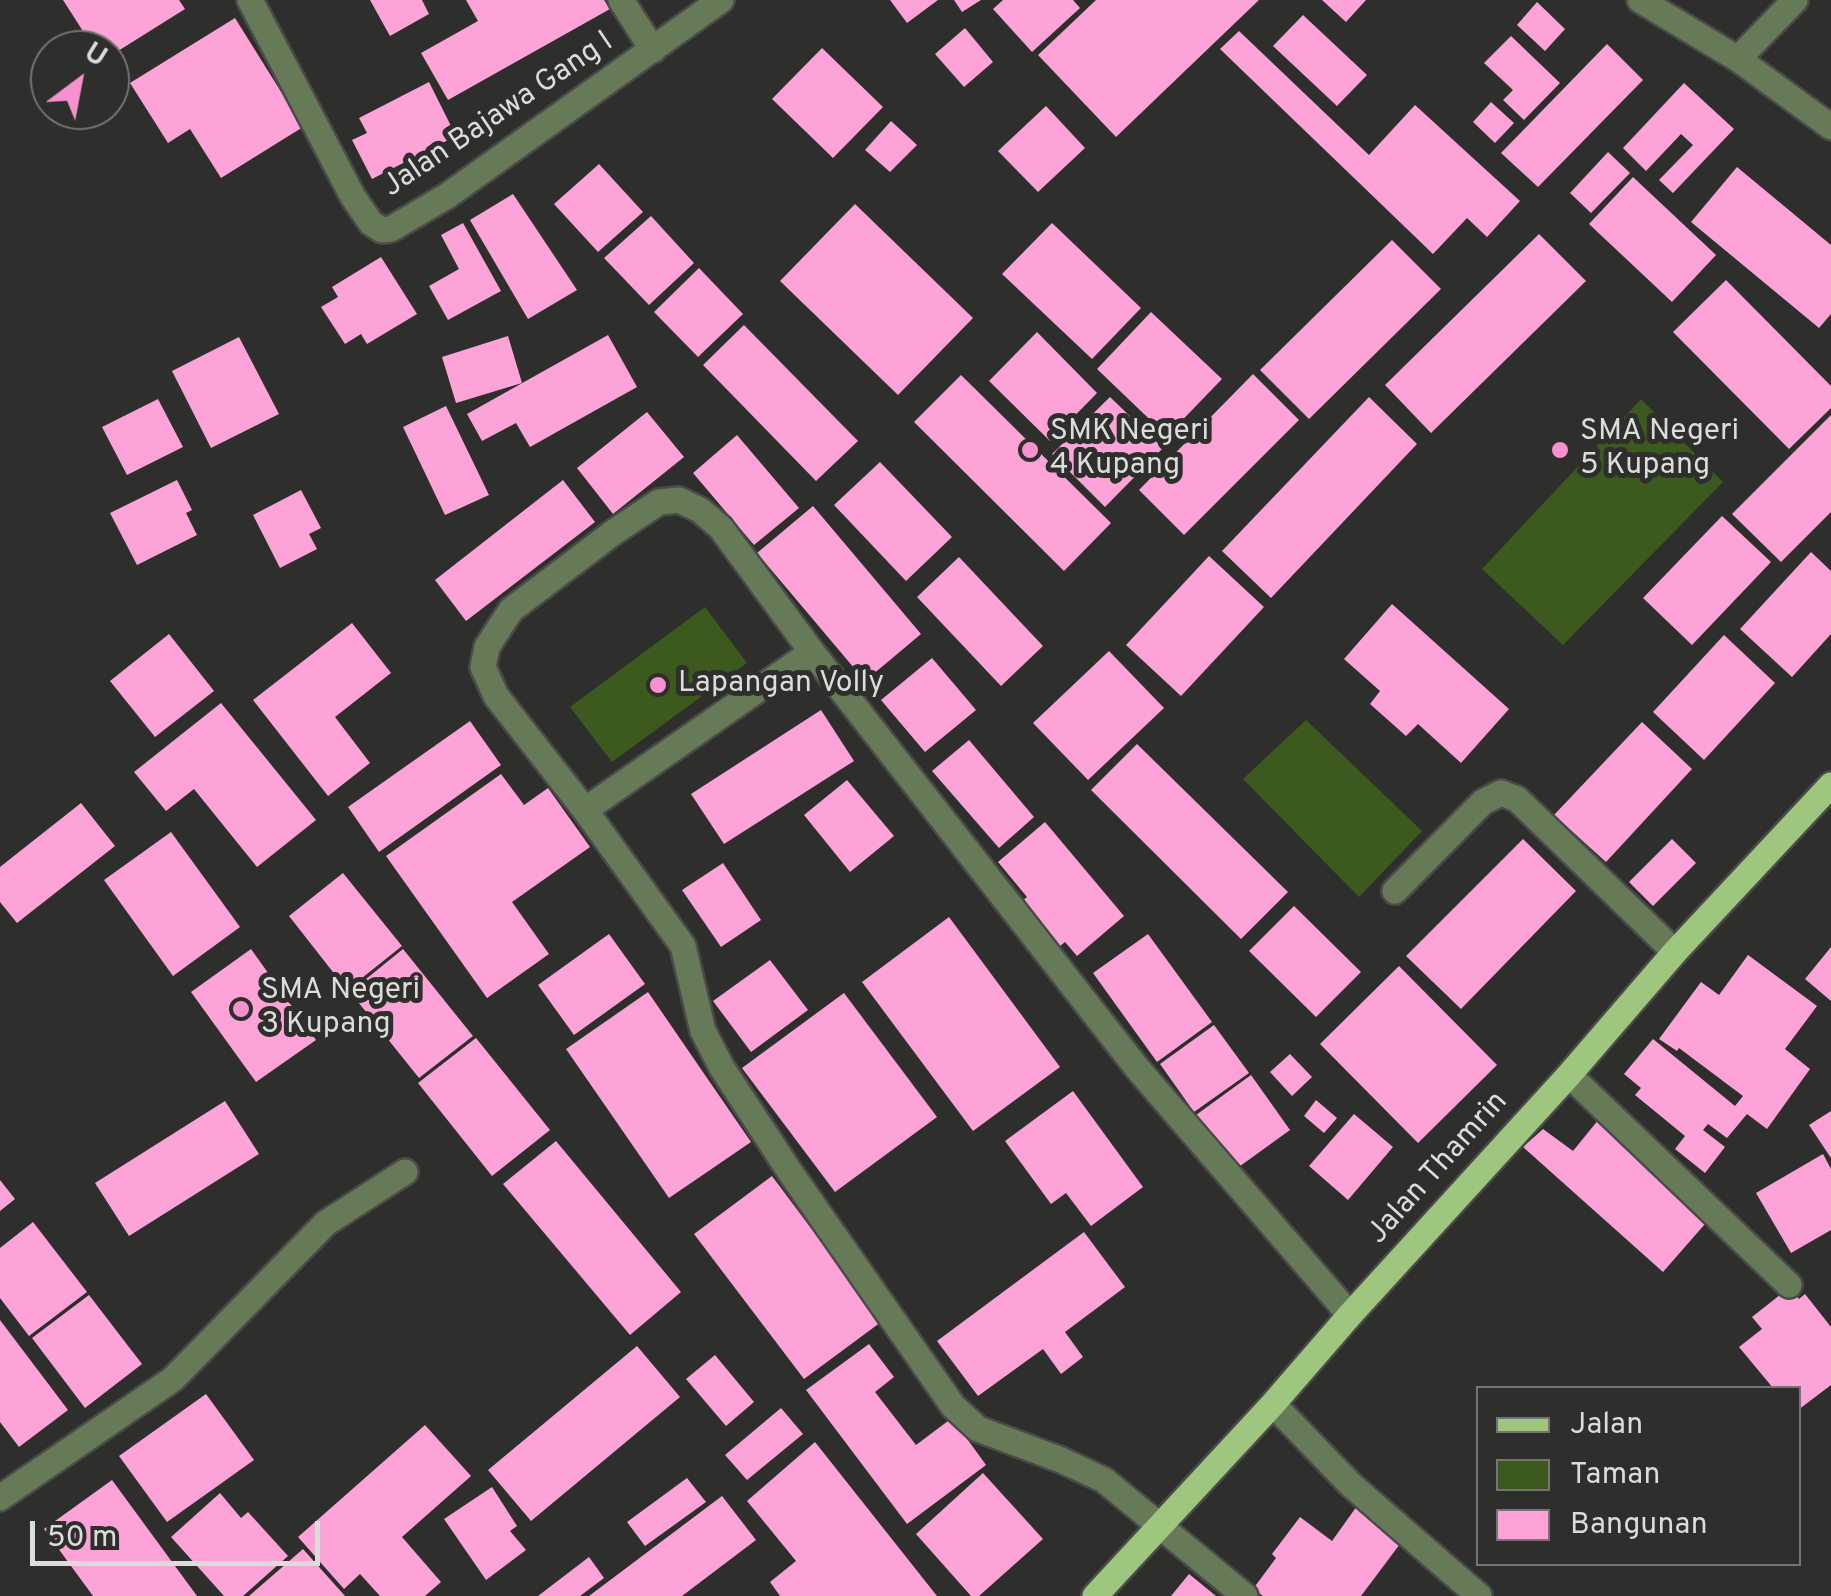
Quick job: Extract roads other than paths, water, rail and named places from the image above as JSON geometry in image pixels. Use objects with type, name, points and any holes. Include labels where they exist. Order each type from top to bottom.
[{"type":"main road","name":"Jalan Thamrin","points":[[1095,1596],[1569,1075],[1674,952],[1831,785]]},
{"type":"street","name":"Jalan Bajawa Gang I","points":[[250,0],[353,197],[371,223],[382,230],[391,229],[446,196],[722,0]]},
{"type":"street","points":[[621,0],[654,50]]},
{"type":"street","points":[[1640,0],[1738,59],[1831,127]]},
{"type":"street","points":[[1738,59],[1795,0]]},
{"type":"street","points":[[1245,1596],[1104,1480],[978,1430],[954,1406],[722,1068],[704,1030],[683,946],[496,696],[483,667],[487,647],[511,610],[659,502],[679,500],[700,510],[721,528],[812,652],[1126,1054],[1350,1315]]},
{"type":"street","points":[[585,810],[812,652]]},
{"type":"street","points":[[1395,891],[1483,802],[1501,793],[1517,799],[1674,952]]},
{"type":"street","points":[[1569,1075],[1789,1285]]},
{"type":"street","points":[[0,1498],[173,1379],[326,1223],[406,1172]]},
{"type":"street","points":[[1273,1404],[1350,1484],[1480,1596]]},
{"type":"place","name":"SMK Negeri 4 Kupang","points":[[1030,450]]},
{"type":"place","name":"SMA Negeri 5 Kupang","points":[[1560,450]]},
{"type":"place","name":"Lapangan Volly","points":[[658,685]]},
{"type":"place","name":"SMA Negeri 3 Kupang","points":[[241,1009]]}]
